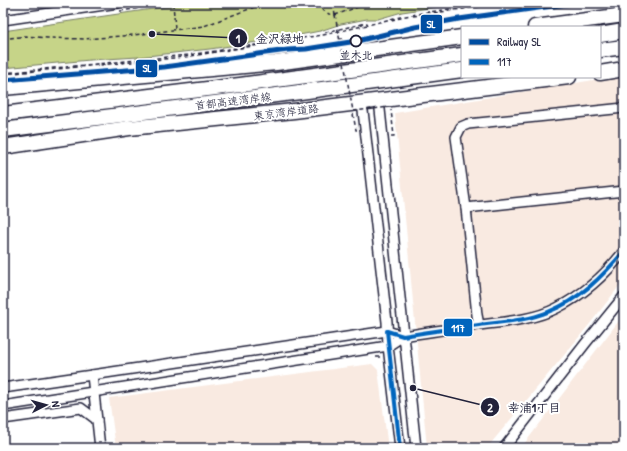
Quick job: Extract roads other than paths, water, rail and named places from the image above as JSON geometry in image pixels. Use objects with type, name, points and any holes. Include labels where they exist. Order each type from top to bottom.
[{"type":"highway","points":[[542,26],[624,15]]},
{"type":"highway","points":[[601,35],[624,31]]},
{"type":"highway","points":[[3,88],[276,63],[461,37]]},
{"type":"highway","points":[[601,50],[624,47]]},
{"type":"highway","name":"首都高速湾岸線","points":[[3,114],[224,87],[461,55]]},
{"type":"highway","points":[[601,73],[624,69]]},
{"type":"highway","name":"首都高速湾岸線","points":[[3,130],[461,70]]},
{"type":"highway","name":"東京湾岸道路","points":[[3,147],[129,128],[294,111],[561,78]]},
{"type":"street","points":[[3,20],[118,3]]},
{"type":"street","points":[[379,100],[416,448]]},
{"type":"street","points":[[362,102],[400,448]]},
{"type":"street","points":[[479,325],[466,208],[456,137],[461,127],[468,124],[624,108],[624,111]]},
{"type":"street","points":[[466,208],[624,190]]},
{"type":"street","points":[[3,406],[388,346],[404,336],[508,322],[534,316],[556,309],[581,294],[612,266],[624,251]]},
{"type":"street","points":[[504,448],[624,296]]},
{"type":"street","points":[[3,388],[387,331],[404,336]]},
{"type":"street","points":[[92,375],[100,448]]},
{"type":"street","points":[[3,419],[81,408],[98,420]]},
{"type":"rail line","name":"SL","points":[[3,80],[164,67],[288,50],[306,49],[357,41],[415,27],[459,19],[574,3]]},
{"type":"place","name":"金沢緑地","points":[[152,34]]},
{"type":"place","name":"並木北","points":[[356,41]]},
{"type":"place","name":"幸浦1丁目","points":[[413,388]]}]
